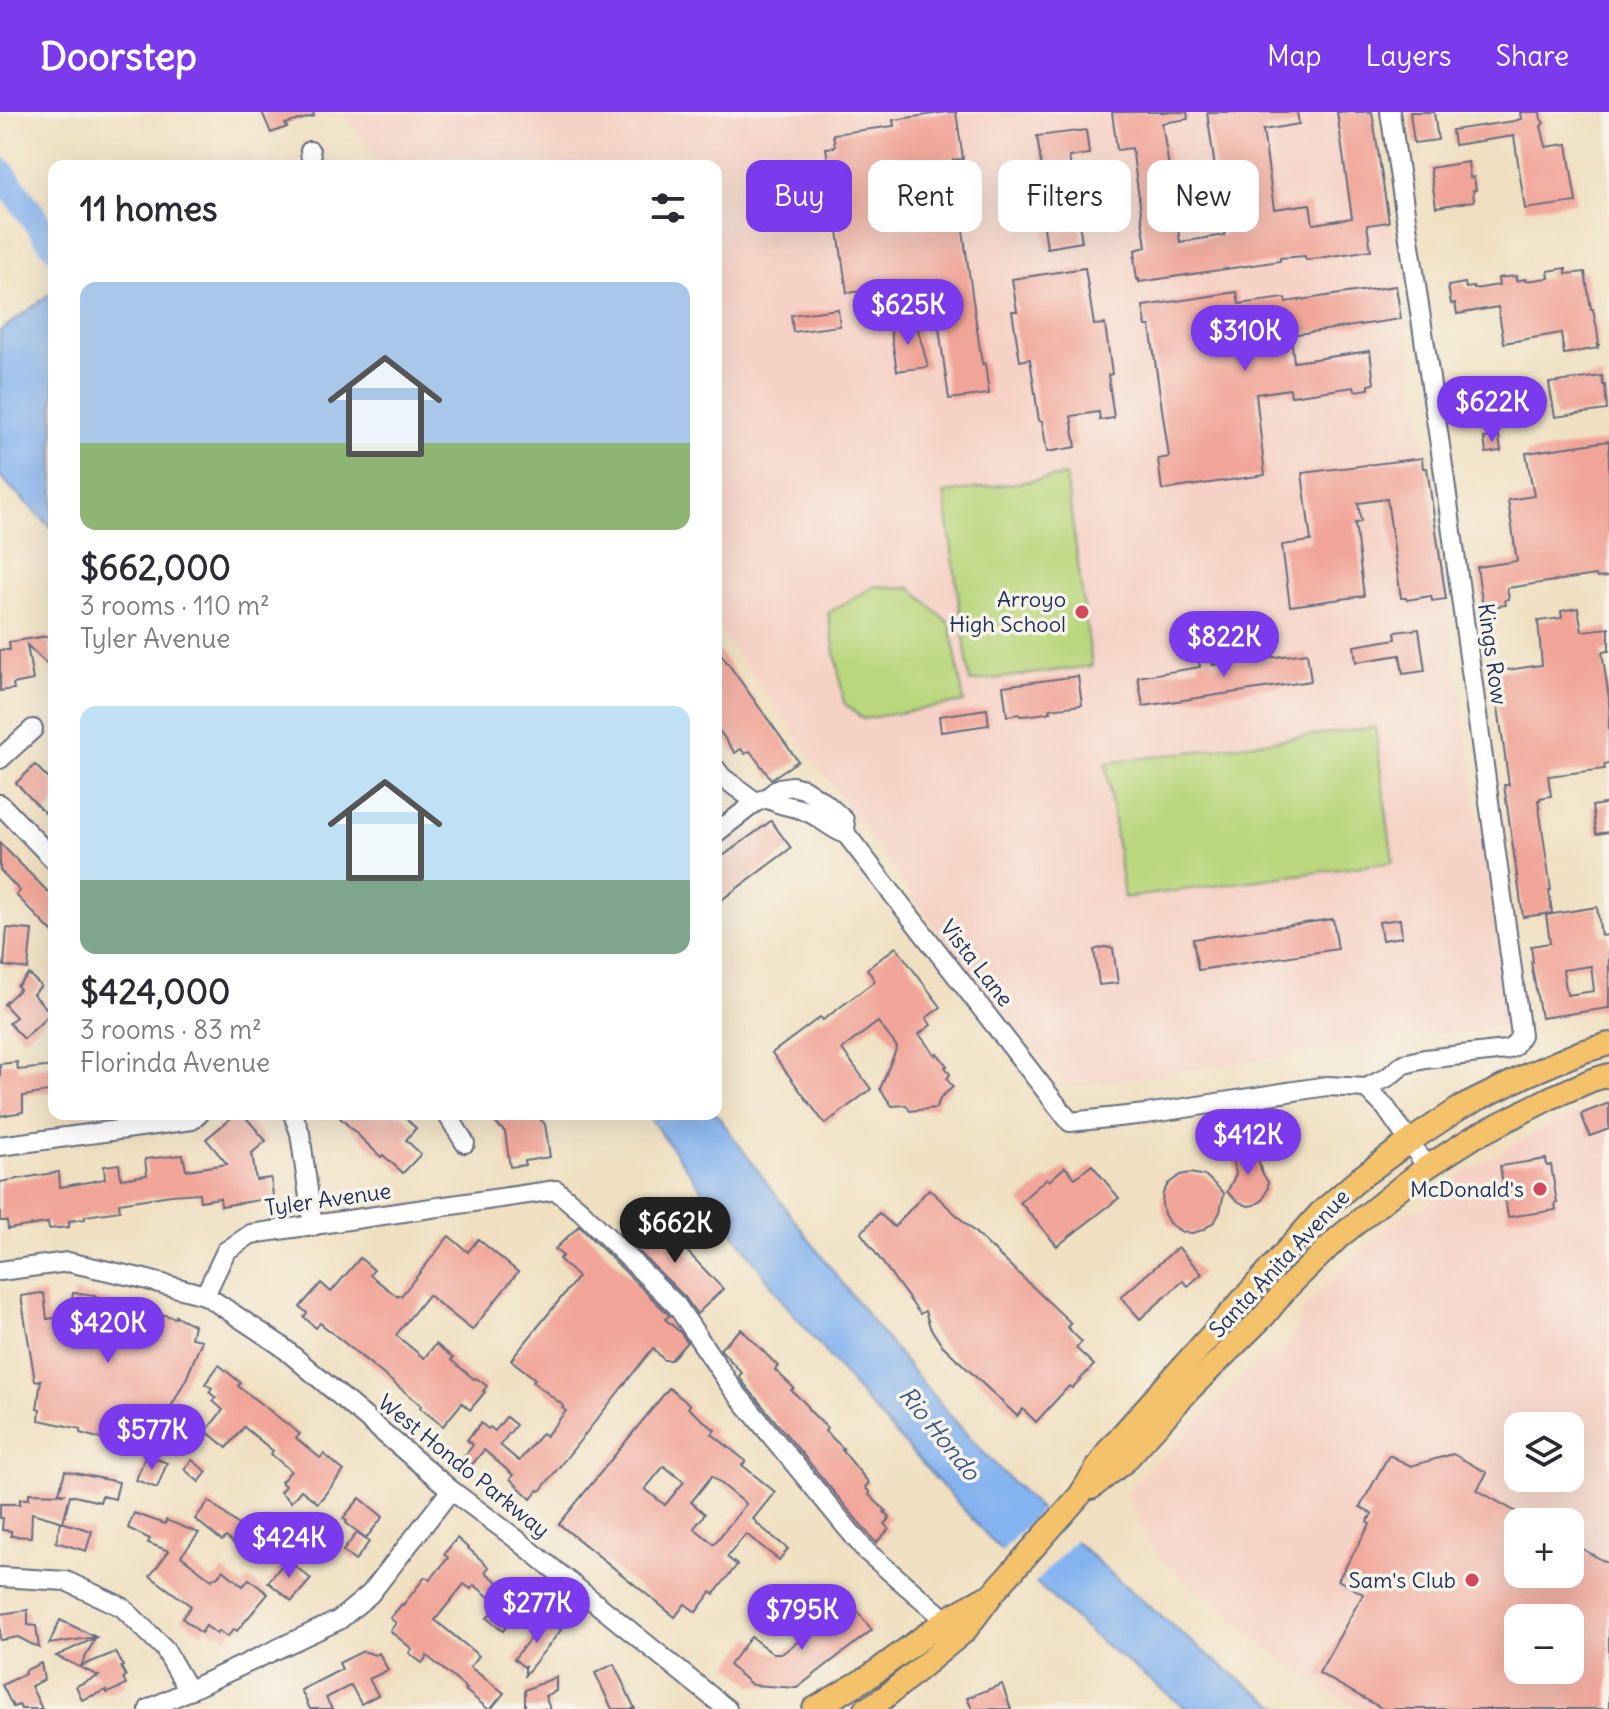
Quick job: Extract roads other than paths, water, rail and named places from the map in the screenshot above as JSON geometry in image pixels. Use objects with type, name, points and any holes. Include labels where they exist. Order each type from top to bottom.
[{"type":"main road","name":"Santa Anita Avenue","points":[[866,1709],[884,1698],[965,1631],[994,1592],[1080,1495],[1110,1448],[1320,1213],[1360,1178],[1460,1108],[1581,1052],[1609,1044]]},
{"type":"main road","name":"Santa Anita Avenue","points":[[1080,1495],[1124,1462],[1190,1389],[1338,1238],[1427,1167],[1474,1137],[1540,1102],[1609,1075]]},
{"type":"main road","points":[[1264,1316],[1266,1293],[1294,1255],[1298,1237]]},
{"type":"main road","name":"Santa Anita Avenue","points":[[814,1709],[870,1676],[946,1620],[994,1592]]},
{"type":"street","name":"Kings Row","points":[[1366,1088],[1388,1077],[1404,1064],[1506,1050],[1513,1047],[1521,1035],[1444,468],[1390,112]]},
{"type":"street","points":[[0,759],[33,729]]},
{"type":"street","points":[[722,777],[761,800],[722,829]]},
{"type":"street","name":"Vista Lane","points":[[761,800],[779,788],[792,786],[804,789],[844,820],[846,834],[1070,1122],[1146,1114],[1327,1086],[1366,1088]]},
{"type":"street","points":[[0,804],[48,854]]},
{"type":"street","points":[[1366,1088],[1386,1108],[1427,1167]]},
{"type":"street","points":[[0,1146],[192,1120]]},
{"type":"street","points":[[295,1120],[300,1133],[313,1226]]},
{"type":"street","points":[[451,1120],[465,1143]]},
{"type":"street","name":"Tyler Avenue","points":[[205,1295],[226,1251],[251,1234],[556,1190],[677,1306],[732,1388],[866,1551],[946,1620]]},
{"type":"street","points":[[0,1271],[68,1262],[205,1295]]},
{"type":"street","name":"West Hondo Parkway","points":[[205,1295],[280,1345],[451,1490],[727,1709]]},
{"type":"street","points":[[149,1709],[339,1620],[370,1594],[451,1490]]},
{"type":"street","points":[[0,1577],[66,1581],[122,1607],[164,1648],[189,1691]]},
{"type":"water","points":[[48,295],[48,524],[0,477],[0,331]]},
{"type":"water","points":[[651,1120],[721,1120],[866,1314],[980,1449],[1075,1542],[1135,1594],[1217,1662],[1282,1709],[1187,1709],[1090,1633],[996,1545],[876,1413],[785,1304]]},
{"type":"waterway","name":"Rio Hondo","points":[[0,171],[48,237]]},
{"type":"place","name":"Arroyo High School","points":[[1082,612]]},
{"type":"place","name":"McDonald's","points":[[1540,1189]]},
{"type":"place","name":"Sam's Club","points":[[1472,1580]]}]
